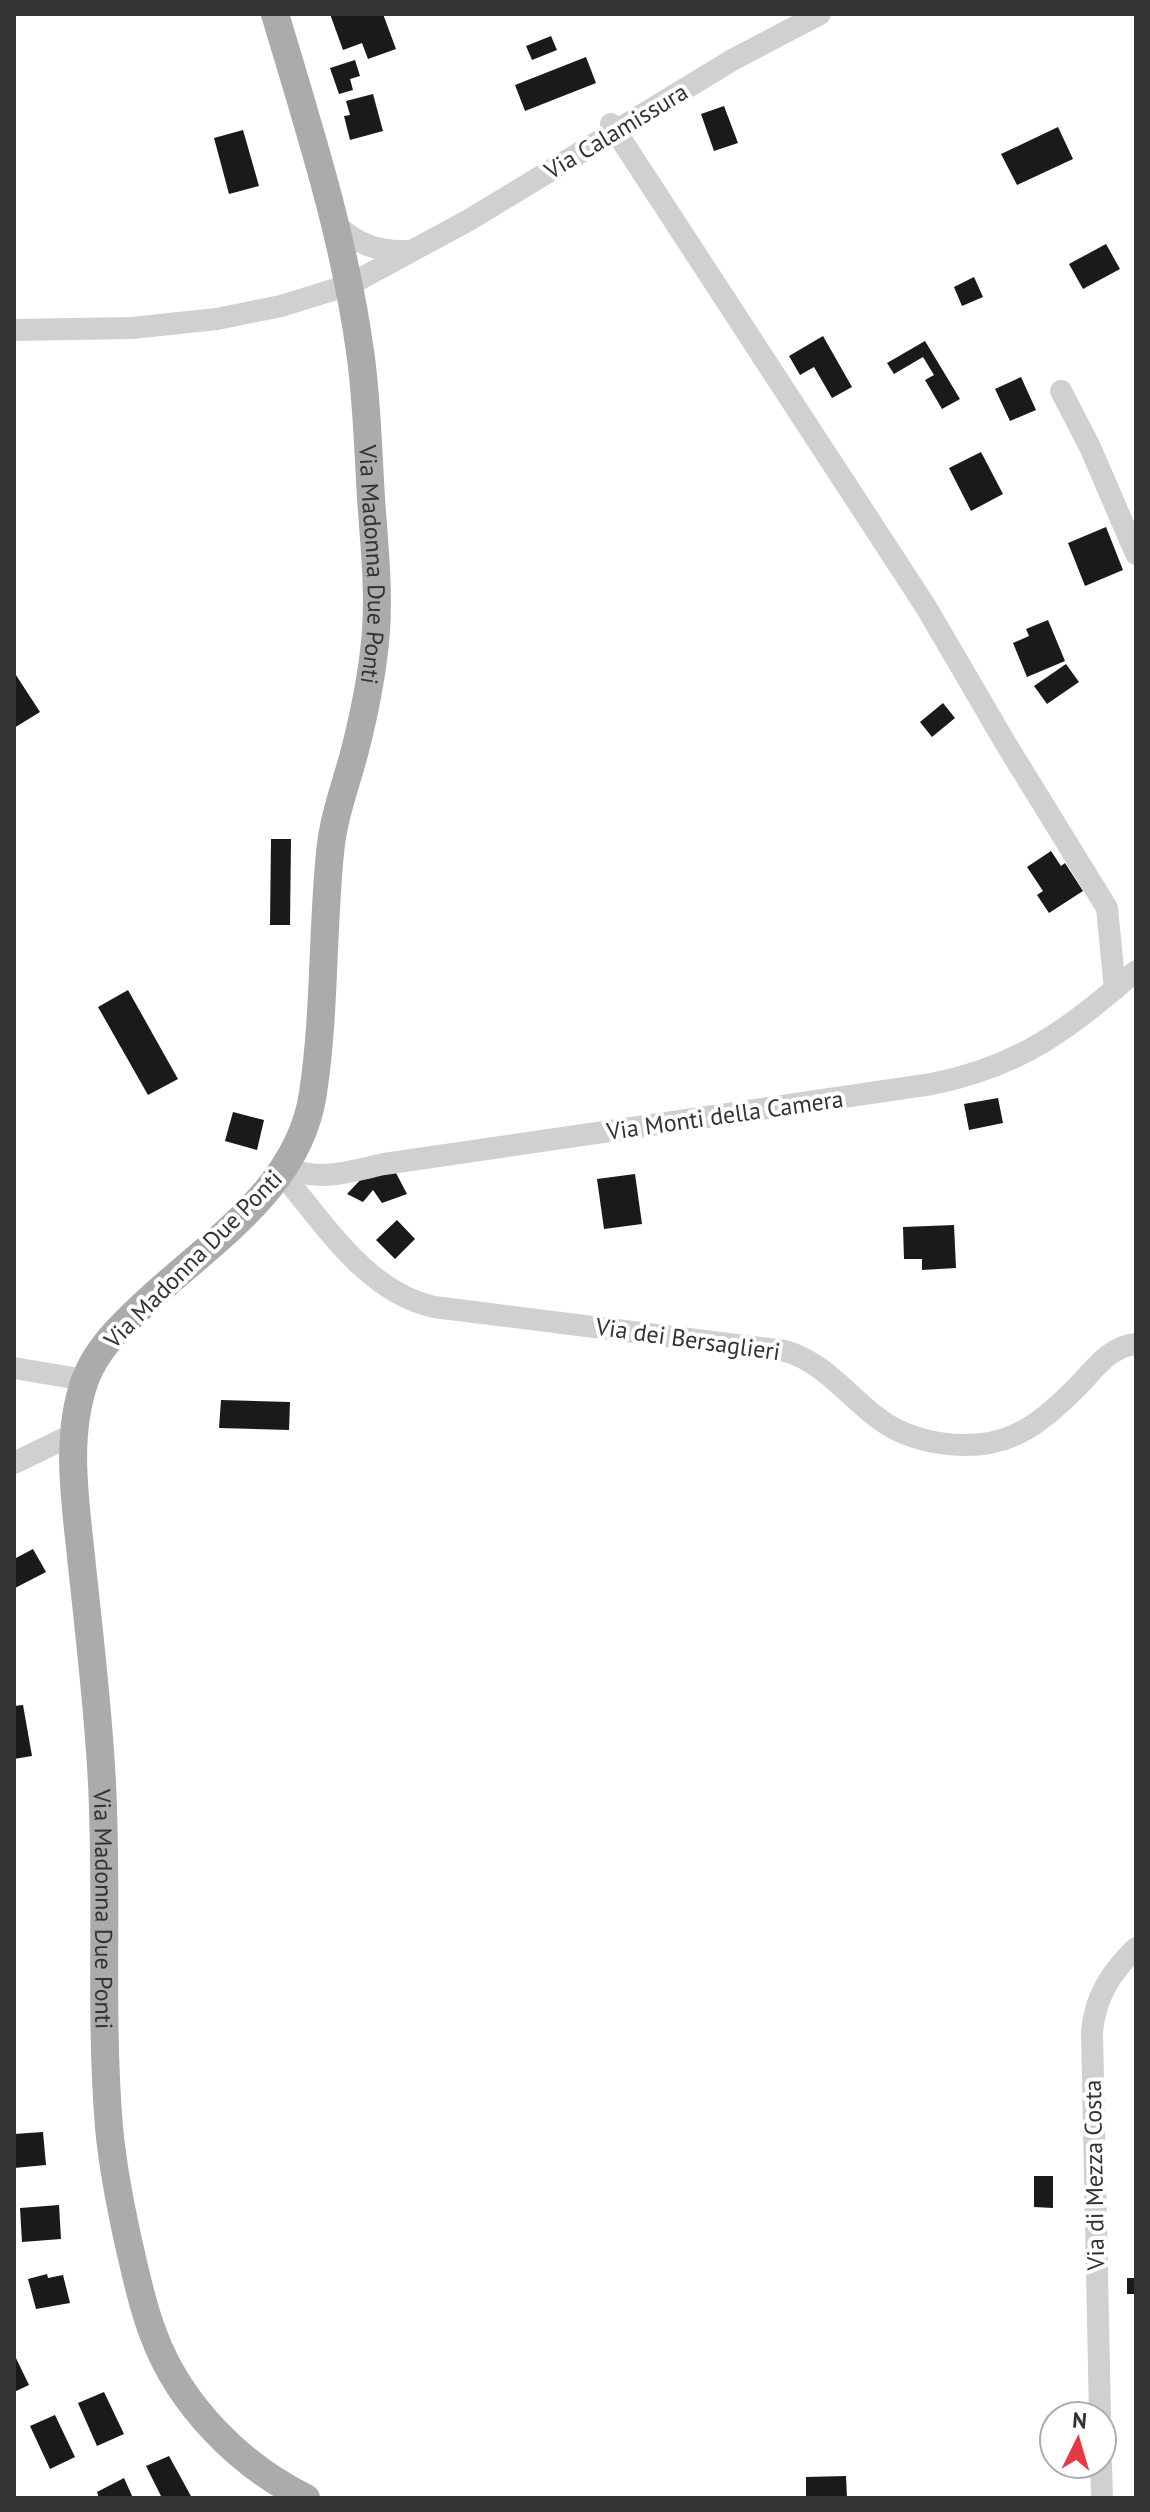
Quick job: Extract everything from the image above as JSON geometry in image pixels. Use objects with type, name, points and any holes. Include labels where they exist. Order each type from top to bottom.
[{"type":"main road","name":"Via Madonna Due Ponti","points":[[275,14],[349,285],[364,381],[377,583],[376,633],[367,697],[332,830],[323,991],[313,1096],[300,1142],[284,1170],[248,1211],[172,1278],[111,1337],[98,1354],[85,1380],[74,1434],[79,1532],[99,1727],[104,1814],[109,2125],[127,2234],[151,2328],[163,2358],[180,2385],[202,2415],[240,2454],[267,2475],[306,2498]]},
{"type":"street","name":"Via Calamissura","points":[[14,330],[107,329],[217,319],[271,309],[349,285],[413,251],[613,128],[820,14]]},
{"type":"street","points":[[613,128],[926,607],[1107,908],[1115,989]]},
{"type":"street","points":[[334,223],[353,239],[372,249],[413,251]]},
{"type":"street","points":[[1061,391],[1090,447],[1136,554]]},
{"type":"street","name":"Via Monti della Camera","points":[[284,1170],[308,1176],[331,1175],[384,1164],[953,1080],[990,1069],[1038,1047],[1070,1026],[1136,971]]},
{"type":"street","name":"Via dei Bersaglieri","points":[[284,1170],[369,1273],[404,1298],[434,1307],[785,1351],[811,1362],[886,1423],[930,1440],[968,1445],[1012,1436],[1031,1426],[1073,1391],[1112,1352],[1136,1344]]},
{"type":"street","points":[[14,1368],[85,1380]]},
{"type":"street","points":[[14,1463],[74,1434]]},
{"type":"street","name":"Via di Mezza Costa","points":[[1100,2400],[1092,2032],[1094,2013],[1105,1985],[1136,1948]]},
{"type":"building","points":[[330,14],[383,14],[396,49],[368,59],[362,43],[343,50]]},
{"type":"building","points":[[551,36],[557,50],[532,60],[526,46]]},
{"type":"building","points":[[586,57],[596,83],[525,111],[515,85]]},
{"type":"building","points":[[355,60],[360,76],[350,79],[353,90],[339,94],[330,68]]},
{"type":"building","points":[[373,94],[383,131],[350,140],[344,116],[350,115],[346,101]]},
{"type":"building","points":[[724,106],[738,143],[714,151],[701,114]]},
{"type":"building","points":[[1058,127],[1073,159],[1017,185],[1001,154]]},
{"type":"building","points":[[243,130],[259,186],[229,194],[214,138]]},
{"type":"building","points":[[1106,244],[1120,269],[1083,289],[1069,264]]},
{"type":"building","points":[[974,277],[983,297],[962,306],[954,287]]},
{"type":"building","points":[[823,336],[852,387],[832,398],[814,367],[800,375],[789,356]]},
{"type":"building","points":[[925,341],[960,399],[942,409],[925,380],[934,375],[923,357],[894,374],[887,363]]},
{"type":"building","points":[[1021,377],[1036,410],[1010,421],[995,389]]},
{"type":"building","points":[[981,452],[1003,494],[971,511],[949,468]]},
{"type":"building","points":[[1106,527],[1123,570],[1085,586],[1068,543]]},
{"type":"building","points":[[1048,620],[1065,661],[1027,677],[1013,643],[1029,636],[1026,629]]},
{"type":"building","points":[[1066,664],[1079,682],[1047,704],[1034,686]]},
{"type":"building","points":[[14,672],[40,712],[14,728]]},
{"type":"building","points":[[943,703],[955,718],[932,737],[920,722]]},
{"type":"building","points":[[271,839],[291,839],[290,925],[270,925]]},
{"type":"building","points":[[1051,851],[1061,866],[1065,863],[1083,891],[1049,913],[1037,895],[1043,891],[1027,867]]},
{"type":"building","points":[[128,990],[178,1079],[148,1095],[98,1007]]},
{"type":"building","points":[[998,1098],[1003,1123],[969,1130],[964,1104]]},
{"type":"building","points":[[233,1112],[264,1120],[257,1150],[225,1141]]},
{"type":"building","points":[[395,1171],[407,1194],[382,1203],[373,1190],[363,1202],[347,1194],[363,1177]]},
{"type":"building","points":[[635,1174],[642,1224],[604,1229],[597,1179]]},
{"type":"building","points":[[397,1220],[415,1239],[395,1259],[376,1240]]},
{"type":"building","points":[[954,1225],[956,1268],[922,1270],[922,1259],[904,1259],[903,1227]]},
{"type":"building","points":[[221,1400],[290,1402],[289,1430],[219,1428]]},
{"type":"building","points":[[33,1549],[46,1572],[15,1588],[14,1559]]},
{"type":"building","points":[[23,1705],[32,1756],[14,1759],[14,1706]]},
{"type":"building","points":[[43,2132],[46,2165],[14,2168],[14,2134]]},
{"type":"building","points":[[1034,2176],[1053,2176],[1053,2208],[1034,2207]]},
{"type":"building","points":[[59,2205],[61,2239],[22,2242],[20,2208]]},
{"type":"building","points":[[47,2274],[48,2278],[63,2275],[70,2303],[36,2309],[28,2279]]},
{"type":"building","points":[[1127,2278],[1136,2278],[1136,2294],[1127,2294]]},
{"type":"building","points":[[14,2354],[29,2385],[14,2392]]},
{"type":"building","points":[[104,2392],[124,2434],[97,2446],[78,2403]]},
{"type":"building","points":[[55,2415],[75,2457],[50,2469],[30,2426]]},
{"type":"building","points":[[169,2456],[192,2498],[162,2498],[146,2466]]},
{"type":"building","points":[[846,2476],[847,2498],[806,2498],[806,2477]]},
{"type":"building","points":[[124,2478],[133,2498],[99,2498],[97,2492]]}]
